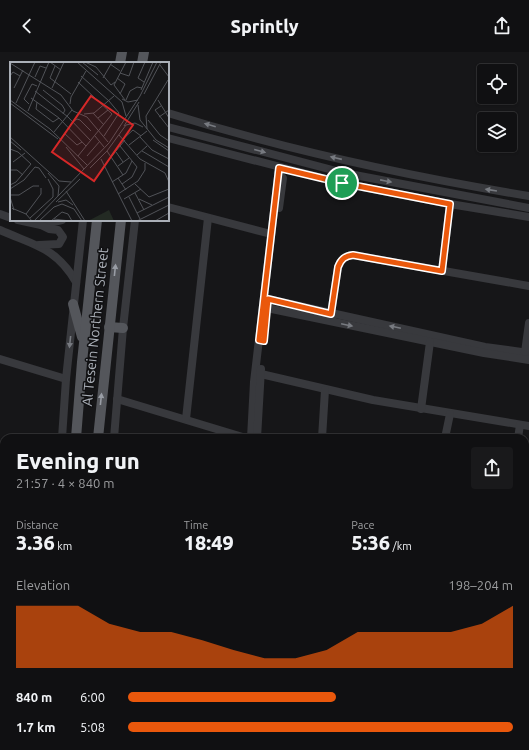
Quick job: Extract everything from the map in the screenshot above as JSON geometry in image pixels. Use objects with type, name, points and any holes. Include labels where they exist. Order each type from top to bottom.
[{"type":"main road","points":[[120,62],[122,52]]},
{"type":"main road","points":[[142,62],[144,52]]},
{"type":"main road","name":"Al Tesein Northern Street","points":[[76,434],[97,221]]},
{"type":"main road","name":"Al Tesein Northern Street","points":[[98,434],[121,221]]},
{"type":"main road","points":[[73,304],[84,343]]},
{"type":"main road","points":[[109,327],[123,328]]},
{"type":"street","points":[[169,113],[283,146],[390,171],[527,196],[523,202],[527,208]]},
{"type":"street","points":[[169,127],[344,173],[527,208]]},
{"type":"street","points":[[169,138],[278,171],[450,204],[529,217]]},
{"type":"street","points":[[251,434],[278,171]]},
{"type":"street","points":[[257,434],[261,374],[261,341],[268,304],[284,178],[278,171]]},
{"type":"street","points":[[342,183],[344,173]]},
{"type":"street","points":[[506,205],[510,198],[508,193]]},
{"type":"street","points":[[442,271],[450,204]]},
{"type":"street","points":[[169,207],[271,234]]},
{"type":"street","points":[[0,214],[10,218]]},
{"type":"street","points":[[186,419],[208,218]]},
{"type":"street","points":[[23,221],[41,225],[49,229],[58,230],[63,237],[58,244],[39,245]]},
{"type":"street","points":[[41,225],[58,221]]},
{"type":"street","points":[[62,434],[73,304],[83,221]]},
{"type":"street","points":[[114,434],[123,328],[135,221]]},
{"type":"street","points":[[0,230],[39,245],[52,253],[62,262],[76,282]]},
{"type":"street","points":[[331,314],[338,267],[340,262],[348,255],[529,286]]},
{"type":"street","points":[[268,304],[331,314],[528,355]]},
{"type":"street","points":[[268,304],[430,342],[528,355]]},
{"type":"street","points":[[528,355],[529,323]]},
{"type":"street","points":[[421,409],[430,342]]},
{"type":"street","points":[[0,359],[66,379]]},
{"type":"street","points":[[261,374],[325,390],[421,409],[529,426]]},
{"type":"street","points":[[322,434],[325,390]]},
{"type":"street","points":[[117,399],[233,434]]},
{"type":"street","points":[[446,434],[450,414]]},
{"type":"street","points":[[519,434],[520,425]]},
{"type":"route","points":[[279,168],[342,183],[450,204],[442,271],[348,255],[343,258],[338,267],[331,314],[268,299],[264,341],[259,340],[279,168]]}]
